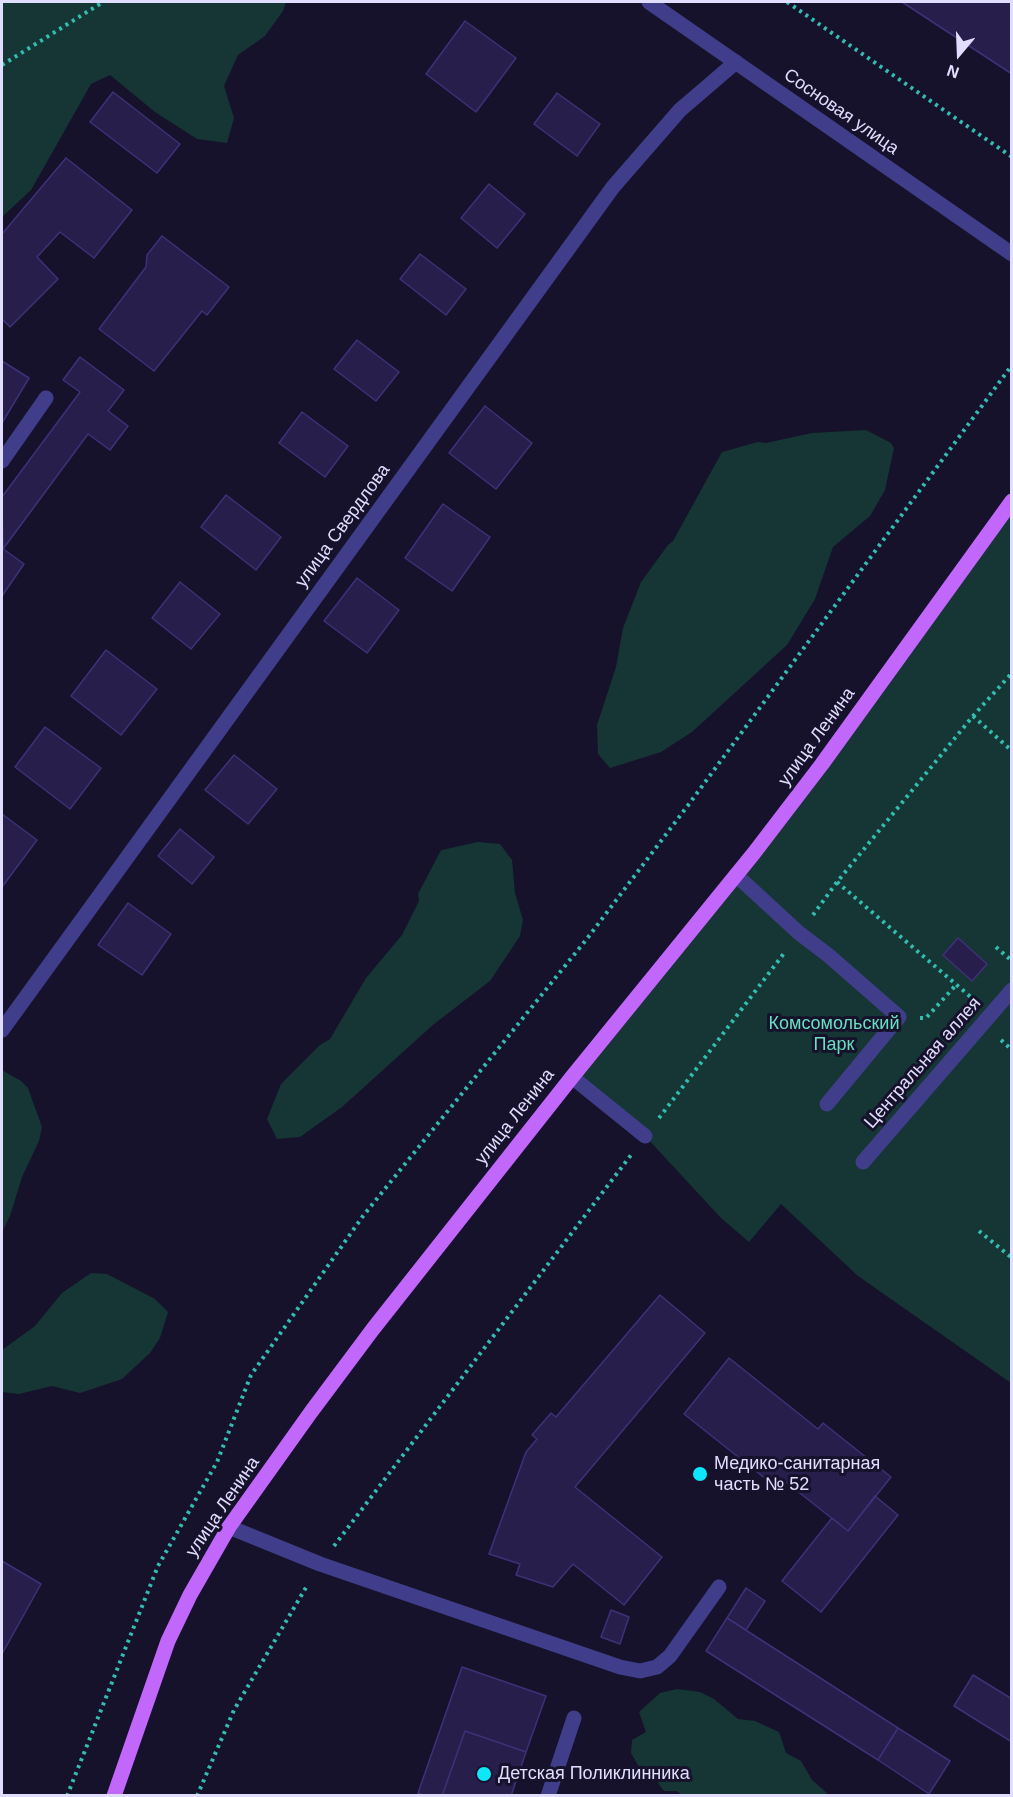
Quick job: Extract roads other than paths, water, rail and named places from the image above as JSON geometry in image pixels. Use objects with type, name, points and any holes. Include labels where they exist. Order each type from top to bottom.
[{"type":"main road","name":"улица Ленина","points":[[114,1796],[168,1641],[190,1595],[229,1527],[373,1329],[822,764],[1011,501]]},
{"type":"street","name":"Сосновая улица","points":[[649,2],[1011,254]]},
{"type":"street","name":"улица Свердлова","points":[[2,1030],[613,187],[680,110],[736,62]]},
{"type":"street","points":[[2,461],[46,398]]},
{"type":"street","points":[[736,875],[799,933],[828,955],[899,1017],[827,1104]]},
{"type":"street","name":"Центральная аллея","points":[[863,1162],[1011,990]]},
{"type":"street","points":[[572,1077],[645,1137]]},
{"type":"street","points":[[229,1527],[320,1564],[640,1671],[657,1667],[670,1656],[719,1587]]},
{"type":"street","points":[[548,1796],[574,1718]]},
{"type":"place","name":"Медико-санитарная часть № 52","points":[[700,1474]]},
{"type":"place","name":"Детская Поликлинника","points":[[484,1774]]},
{"type":"park label","name":"Комсомольский Парк","points":[[834,1034]]}]
